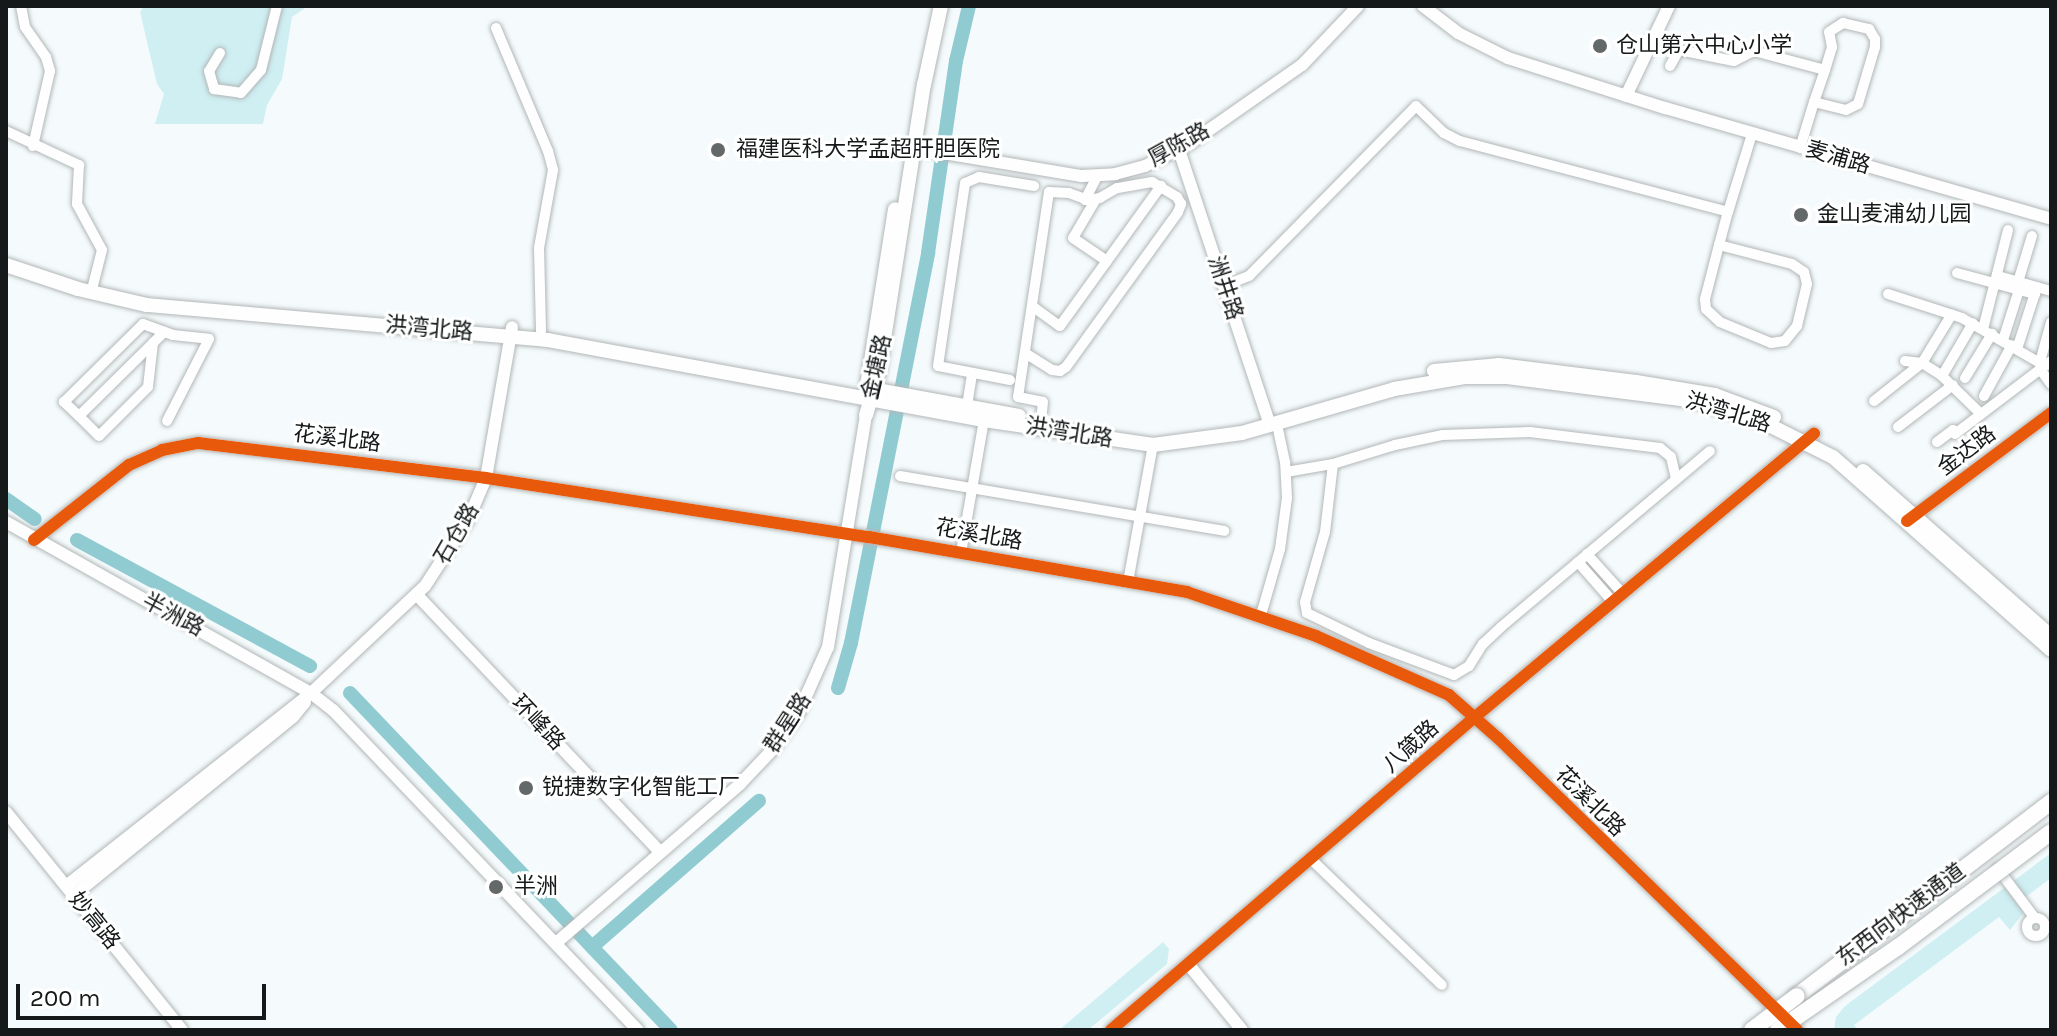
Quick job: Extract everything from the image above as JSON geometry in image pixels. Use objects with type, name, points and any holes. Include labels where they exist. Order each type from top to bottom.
[{"type":"highway","name":"东西向快速通道","points":[[1752,1030],[2051,802]]},
{"type":"highway","name":"东西向快速通道","points":[[1789,1029],[2051,833]]},
{"type":"main road","name":"金塘路","points":[[866,415],[917,67],[932,6]]},
{"type":"main road","name":"金塘路","points":[[869,394],[879,371],[914,148],[941,6]]},
{"type":"main road","name":"洪湾北路","points":[[6,258],[92,290]]},
{"type":"main road","name":"洪湾北路","points":[[6,265],[92,290],[173,308],[541,331],[869,394]]},
{"type":"main road","name":"洪湾北路","points":[[511,331],[869,394],[1162,436],[1271,422]]},
{"type":"main road","name":"洪湾北路","points":[[901,399],[984,420],[1153,445],[1204,440],[1418,383],[1492,376],[1696,401],[1810,438],[2051,636]]},
{"type":"main road","name":"洪湾北路","points":[[1911,518],[2051,650]]},
{"type":"main road","points":[[1744,1030],[2051,795]]},
{"type":"main road","points":[[1789,1029],[1998,869],[2051,833]]},
{"type":"street","points":[[21,6],[25,27],[46,57],[50,71],[33,146]]},
{"type":"street","points":[[220,53],[209,71],[214,89],[241,93],[261,70],[277,6]]},
{"type":"street","name":"厚陈路","points":[[914,148],[1052,172],[1097,176],[1130,170],[1179,150],[1310,59],[1358,6]]},
{"type":"street","points":[[1423,6],[1458,33],[1490,51],[1626,96],[1669,6]]},
{"type":"street","points":[[1800,148],[1814,102],[1832,47],[1828,36],[1831,30],[1848,23],[1865,27],[1873,34],[1875,47],[1858,104],[1846,110],[1814,102]]},
{"type":"street","points":[[496,28],[548,151],[553,170],[539,248],[541,331]]},
{"type":"street","points":[[1670,66],[1679,50],[1734,61],[1754,51],[1825,70]]},
{"type":"street","name":"麦浦路","points":[[1626,96],[2051,219]]},
{"type":"street","points":[[1224,286],[1249,276],[1416,106],[1455,139],[1728,212]]},
{"type":"street","points":[[6,131],[79,165],[77,204],[102,250],[92,290]]},
{"type":"street","points":[[1719,245],[1792,264],[1804,272],[1807,284],[1797,326],[1785,341],[1771,343],[1733,328],[1714,318],[1706,309],[1705,299],[1719,245],[1752,134]]},
{"type":"street","name":"洲井路","points":[[1179,150],[1271,422]]},
{"type":"street","points":[[1097,176],[1073,238],[1107,261]]},
{"type":"street","points":[[1010,380],[938,366],[963,186],[979,177],[1034,186]]},
{"type":"street","points":[[1025,353],[1052,370],[1060,371],[1066,367],[1180,208],[1180,200],[1161,186],[1147,182],[1117,188],[1090,200],[1069,193],[1049,192],[1018,397],[1043,402],[1041,420]]},
{"type":"street","points":[[1032,306],[1060,326],[1161,186]]},
{"type":"street","points":[[1965,378],[1983,329],[2008,230]]},
{"type":"street","points":[[2011,345],[2019,286],[2032,236]]},
{"type":"street","points":[[1957,273],[2036,291],[2051,291]]},
{"type":"street","points":[[1984,396],[2036,291]]},
{"type":"street","points":[[1888,294],[1952,314],[2046,365]]},
{"type":"street","points":[[1874,401],[1922,363],[1952,314]]},
{"type":"street","points":[[2051,322],[2046,365],[2051,384]]},
{"type":"street","points":[[153,343],[150,378],[143,393],[99,436],[64,402],[143,324],[164,332],[209,339],[167,421]]},
{"type":"street","points":[[1942,376],[1983,329]]},
{"type":"street","name":"石仓路","points":[[70,891],[293,717],[311,693],[417,595],[452,548],[486,478],[511,331]]},
{"type":"street","points":[[79,416],[164,332]]},
{"type":"street","points":[[1905,361],[1922,363],[1942,376],[1981,414]]},
{"type":"street","points":[[1937,442],[1953,430],[1955,434],[2046,365]]},
{"type":"street","points":[[967,406],[972,373]]},
{"type":"street","points":[[1898,427],[1953,385]]},
{"type":"street","name":"金达路","points":[[1911,518],[2051,413]]},
{"type":"street","name":"群星路","points":[[556,943],[749,775],[799,712],[828,647],[866,415]]},
{"type":"street","points":[[961,553],[984,420]]},
{"type":"street","points":[[1261,615],[1282,539],[1286,472],[1271,422]]},
{"type":"street","points":[[1286,472],[1333,464],[1428,437],[1472,431],[1530,432],[1660,448],[1671,457],[1676,479]]},
{"type":"street","name":"八箴路","points":[[1111,1030],[1475,717],[1810,438]]},
{"type":"street","name":"花溪北路","points":[[34,540],[129,465],[186,444],[486,478],[846,533],[1187,592],[1261,615],[1433,686],[1475,717],[1774,1008],[1789,1029]]},
{"type":"street","points":[[1128,582],[1153,445]]},
{"type":"street","points":[[1333,464],[1325,532],[1305,606],[1313,619],[1441,673],[1458,674],[1469,666],[1495,632],[1710,451]]},
{"type":"street","points":[[900,476],[1224,531]]},
{"type":"street","name":"半洲路","points":[[6,522],[311,693],[333,710],[638,1030]]},
{"type":"street","points":[[1587,554],[1618,598]]},
{"type":"street","points":[[1578,562],[1618,598]]},
{"type":"street","name":"环峰路","points":[[417,595],[660,852]]},
{"type":"street","points":[[1357,637],[1357,653]]},
{"type":"street","points":[[1357,653],[1369,643]]},
{"type":"street","name":"妙高路","points":[[6,812],[182,1030]]},
{"type":"street","points":[[1312,860],[1442,985]]},
{"type":"street","points":[[1998,869],[2034,917]]},
{"type":"street","points":[[1189,965],[1242,1030]]},
{"type":"shaded area","points":[[144,6],[308,6],[292,17],[282,79],[267,105],[263,124],[155,124],[164,94],[157,84],[140,12]]},
{"type":"shaded area","points":[[2051,853],[2051,878],[2019,902],[2025,911],[2010,930],[1999,917],[1854,1025],[1858,1030],[1834,1030],[1836,1017],[1845,1006]]},
{"type":"shaded area","points":[[1163,942],[1169,949],[1167,964],[1088,1030],[1059,1030]]},
{"type":"waterway","points":[[838,688],[851,643],[928,253],[956,61],[969,6]]},
{"type":"waterway","points":[[6,499],[35,519]]},
{"type":"waterway","points":[[77,540],[310,666]]},
{"type":"waterway","points":[[350,693],[671,1030]]},
{"type":"waterway","points":[[592,947],[759,801]]},
{"type":"cycle path","points":[[1907,521],[2051,413]]},
{"type":"cycle path","points":[[1111,1030],[1475,717],[1814,434]]},
{"type":"cycle path","points":[[34,540],[129,465],[162,450],[198,443],[486,478],[869,537],[1187,592],[1316,636],[1449,695],[1498,738],[1797,1030]]},
{"type":"place","name":"仓山第六中心小学","points":[[1600,46]]},
{"type":"place","name":"福建医科大学孟超肝胆医院","points":[[718,150]]},
{"type":"place","name":"金山麦浦幼儿园","points":[[1801,215]]},
{"type":"place","name":"锐捷数字化智能工厂","points":[[526,788]]},
{"type":"place","name":"半洲","points":[[496,887]]}]
